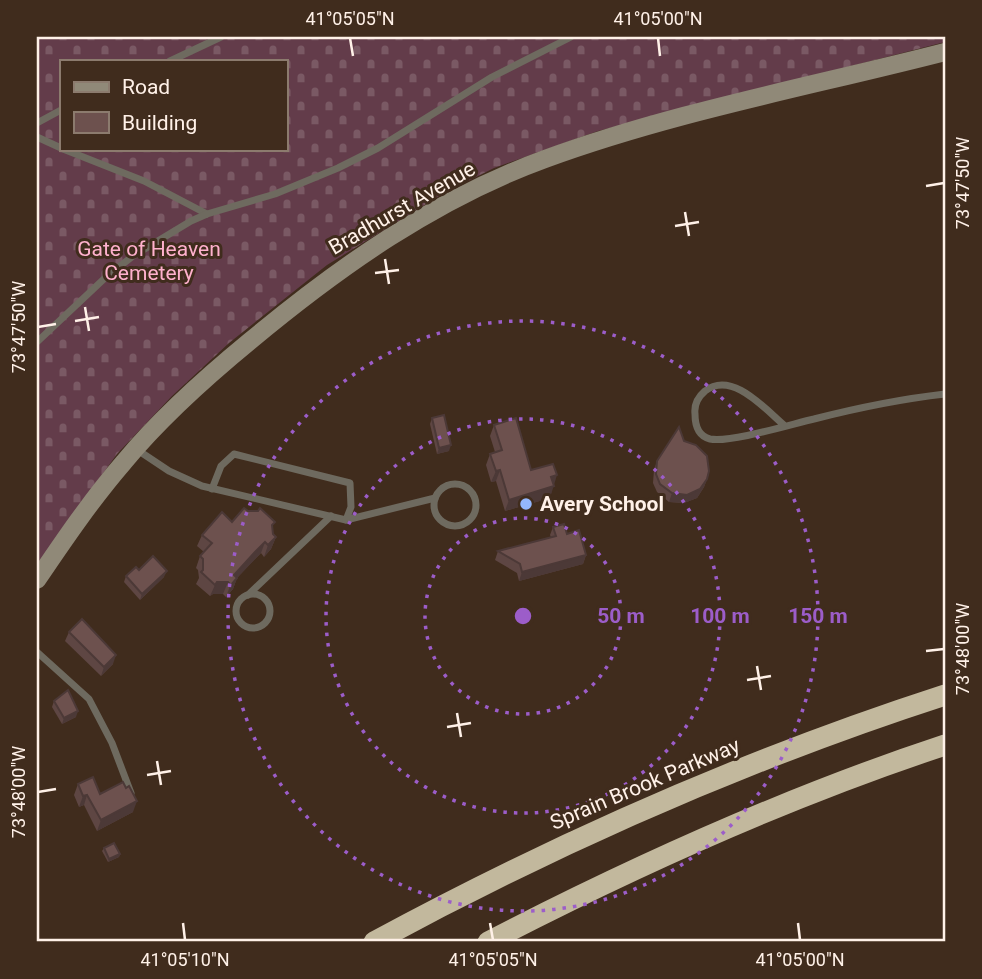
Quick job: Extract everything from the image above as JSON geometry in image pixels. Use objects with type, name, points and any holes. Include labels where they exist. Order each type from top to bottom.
[{"type":"highway","name":"Sprain Brook Parkway","points":[[374,942],[518,867],[658,803],[797,747],[945,695]]},
{"type":"highway","points":[[488,942],[612,880],[718,832],[945,745]]},
{"type":"main road","name":"Bradhurst Avenue","points":[[37,580],[95,497],[135,449],[195,389],[319,284],[432,212],[494,180],[606,138],[945,52]]},
{"type":"lane","points":[[172,60],[221,37]]},
{"type":"lane","points":[[37,342],[115,270],[152,244],[207,214],[275,194],[338,168],[378,148],[492,77],[571,37]]},
{"type":"lane","points":[[37,122],[60,110]]},
{"type":"lane","points":[[37,137],[60,147]]},
{"type":"lane","points":[[67,150],[144,181],[207,214]]},
{"type":"lane","points":[[785,426],[743,391],[727,384],[713,385],[701,395],[694,407],[695,422],[700,433],[708,439],[722,439],[785,426],[861,407],[945,394]]},
{"type":"lane","points":[[135,449],[169,471],[212,489],[346,520],[435,498],[450,484],[463,485],[474,493],[475,513],[465,524],[458,526],[444,523],[435,512],[435,498]]},
{"type":"lane","points":[[212,489],[220,466],[234,454],[349,483],[351,507],[346,520]]},
{"type":"lane","points":[[248,595],[259,595],[270,608],[268,619],[260,627],[249,628],[237,617],[236,606],[239,601],[331,516]]},
{"type":"lane","points":[[37,652],[89,699],[112,743],[131,793]]},
{"type":"green space","name":"Gate of Heaven Cemetery","points":[[37,37],[945,37],[945,42],[598,131],[494,168],[444,193],[327,265],[229,343],[172,396],[117,454],[37,565]]},
{"type":"building","points":[[444,415],[451,445],[439,448],[432,418]]},
{"type":"building","points":[[516,418],[531,470],[553,464],[557,475],[551,477],[554,486],[509,500],[500,470],[496,471],[490,454],[502,450],[494,425]]},
{"type":"building","points":[[679,427],[684,441],[696,445],[707,456],[709,471],[700,489],[687,495],[672,493],[660,484],[656,474],[657,461]]},
{"type":"building","points":[[244,508],[258,511],[260,508],[275,522],[272,525],[276,537],[268,545],[265,542],[255,552],[234,575],[237,578],[231,585],[228,582],[217,582],[215,585],[201,572],[203,559],[200,556],[212,543],[202,535],[222,512],[232,522]]},
{"type":"building","points":[[564,524],[567,534],[579,530],[586,555],[522,572],[520,564],[498,551],[556,536],[553,527]]},
{"type":"building","points":[[153,556],[167,571],[142,594],[126,576],[136,567],[139,570]]},
{"type":"building","points":[[82,619],[116,655],[104,667],[69,632]]},
{"type":"building","points":[[68,690],[78,711],[64,718],[54,701]]},
{"type":"building","points":[[93,777],[100,794],[123,782],[126,788],[129,786],[137,801],[101,820],[87,795],[83,796],[78,784]]},
{"type":"building","points":[[114,843],[120,854],[109,859],[104,848]]},
{"type":"place","name":"Avery School","points":[[526,504]]}]
